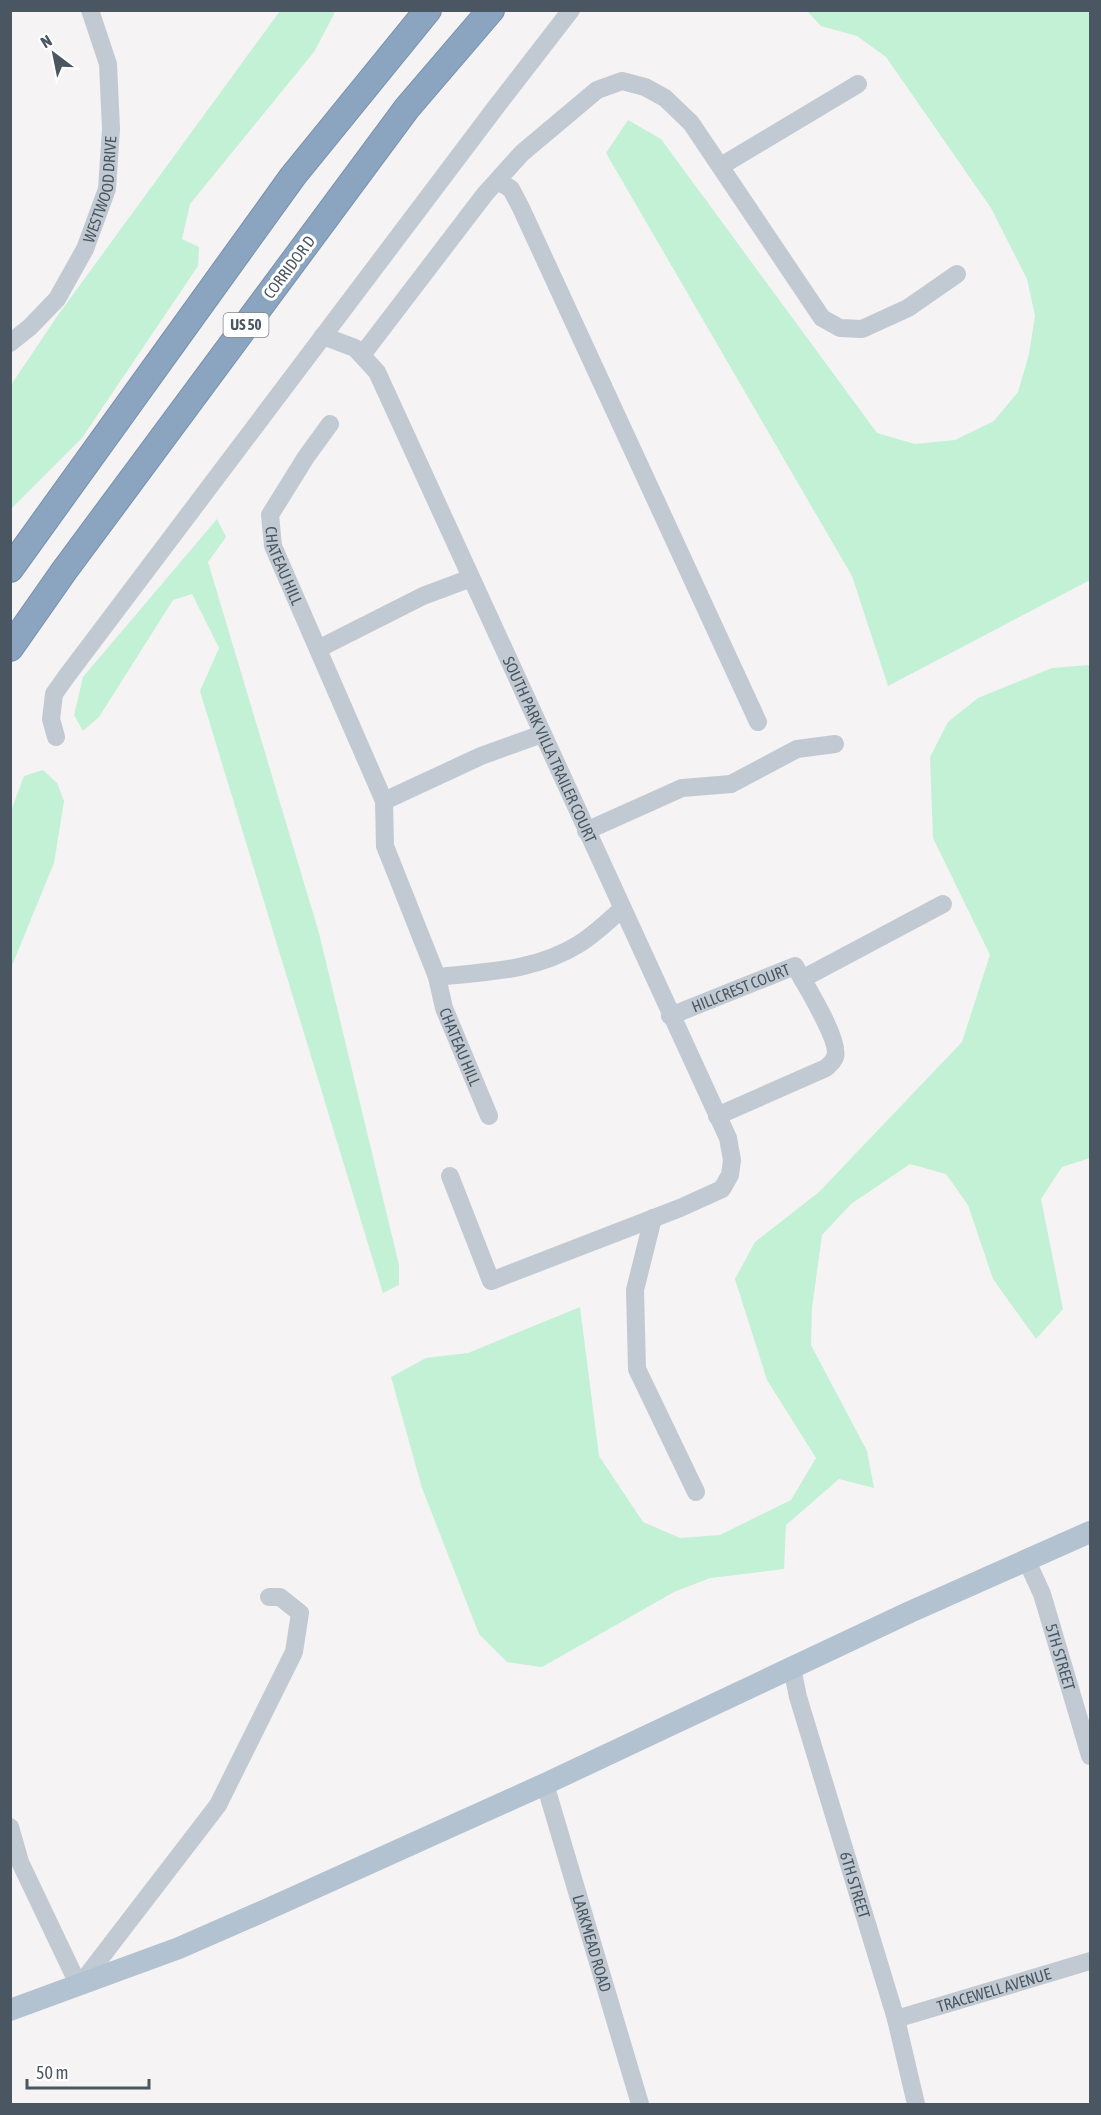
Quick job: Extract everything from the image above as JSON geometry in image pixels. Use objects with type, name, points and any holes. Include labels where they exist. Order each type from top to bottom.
[{"type":"highway","name":"US 50","points":[[10,569],[293,176],[428,10]]},
{"type":"highway","name":"CORRIDOR D","points":[[10,648],[64,571],[407,108],[491,10]]},
{"type":"main road","points":[[10,2010],[189,1943],[545,1784],[1026,1559],[1090,1532]]},
{"type":"street","name":"WESTWOOD DRIVE","points":[[10,343],[57,299],[85,249],[107,189],[111,129],[108,64],[90,10]]},
{"type":"street","points":[[56,738],[51,719],[54,694],[571,10]]},
{"type":"street","points":[[362,355],[522,153],[597,90],[622,81],[645,87],[665,98],[691,123],[822,318],[840,328],[862,329],[908,308],[957,274]]},
{"type":"street","points":[[721,166],[858,84]]},
{"type":"street","points":[[498,181],[511,189],[521,208],[758,722]]},
{"type":"street","name":"SOUTH PARK VILLA TRAILER COURT","points":[[323,336],[355,348],[377,372],[670,1016],[728,1138],[732,1160],[730,1175],[722,1189],[653,1218]]},
{"type":"street","name":"CHATEAU HILL","points":[[330,424],[306,457],[270,515],[273,546],[384,801],[385,846],[437,977],[444,1008],[489,1116]]},
{"type":"street","points":[[318,649],[423,596],[471,578]]},
{"type":"street","points":[[384,801],[481,756],[542,734]]},
{"type":"street","points":[[586,831],[681,788],[731,784],[797,749],[835,744]]},
{"type":"street","points":[[802,979],[944,904]]},
{"type":"street","points":[[437,977],[511,969],[549,960],[580,944],[622,909]]},
{"type":"street","name":"HILLCREST COURT","points":[[670,1016],[795,966],[826,1021],[836,1050],[835,1059],[826,1068],[717,1116]]},
{"type":"street","points":[[450,1176],[491,1281],[653,1218]]},
{"type":"street","points":[[653,1218],[635,1290],[637,1369],[696,1492]]},
{"type":"street","name":"5TH STREET","points":[[1026,1559],[1042,1594],[1090,1756]]},
{"type":"street","points":[[10,1827],[20,1862],[79,1986],[219,1805],[294,1652],[300,1613],[280,1597],[268,1597]]},
{"type":"street","name":"6TH STREET","points":[[792,1668],[798,1697],[896,2019],[916,2104]]},
{"type":"street","name":"LARKMEAD ROAD","points":[[545,1784],[640,2104]]},
{"type":"street","name":"TRACEWELL AVENUE","points":[[896,2019],[1090,1960]]},
{"type":"green space","points":[[280,11],[334,11],[334,14],[314,52],[190,204],[182,239],[199,247],[198,266],[82,438],[11,509],[11,385],[58,315]]},
{"type":"green space","points":[[807,11],[1090,11],[1090,580],[888,686],[852,576],[606,153],[628,120],[661,139],[877,433],[915,444],[955,440],[994,421],[1018,392],[1029,354],[1035,316],[1027,279],[991,208],[886,57],[857,36],[821,26]]},
{"type":"green space","points":[[217,519],[226,537],[208,562],[319,933],[399,1265],[399,1285],[383,1293],[200,691],[219,648],[192,594],[173,600],[99,717],[83,731],[74,715],[83,677]]},
{"type":"green space","points":[[1090,665],[1090,1158],[1062,1167],[1041,1199],[1063,1309],[1036,1339],[993,1279],[968,1205],[946,1174],[910,1164],[851,1204],[822,1235],[812,1308],[811,1345],[867,1451],[874,1488],[839,1479],[786,1525],[784,1569],[710,1578],[674,1592],[542,1667],[507,1662],[479,1634],[422,1488],[391,1377],[426,1358],[468,1353],[580,1307],[599,1456],[643,1522],[680,1538],[720,1535],[791,1500],[816,1458],[767,1380],[735,1279],[755,1242],[819,1192],[962,1042],[990,955],[933,838],[930,757],[948,722],[978,698],[1052,668]]},
{"type":"green space","points":[[43,770],[57,783],[64,801],[54,863],[11,968],[11,811],[24,776]]}]
